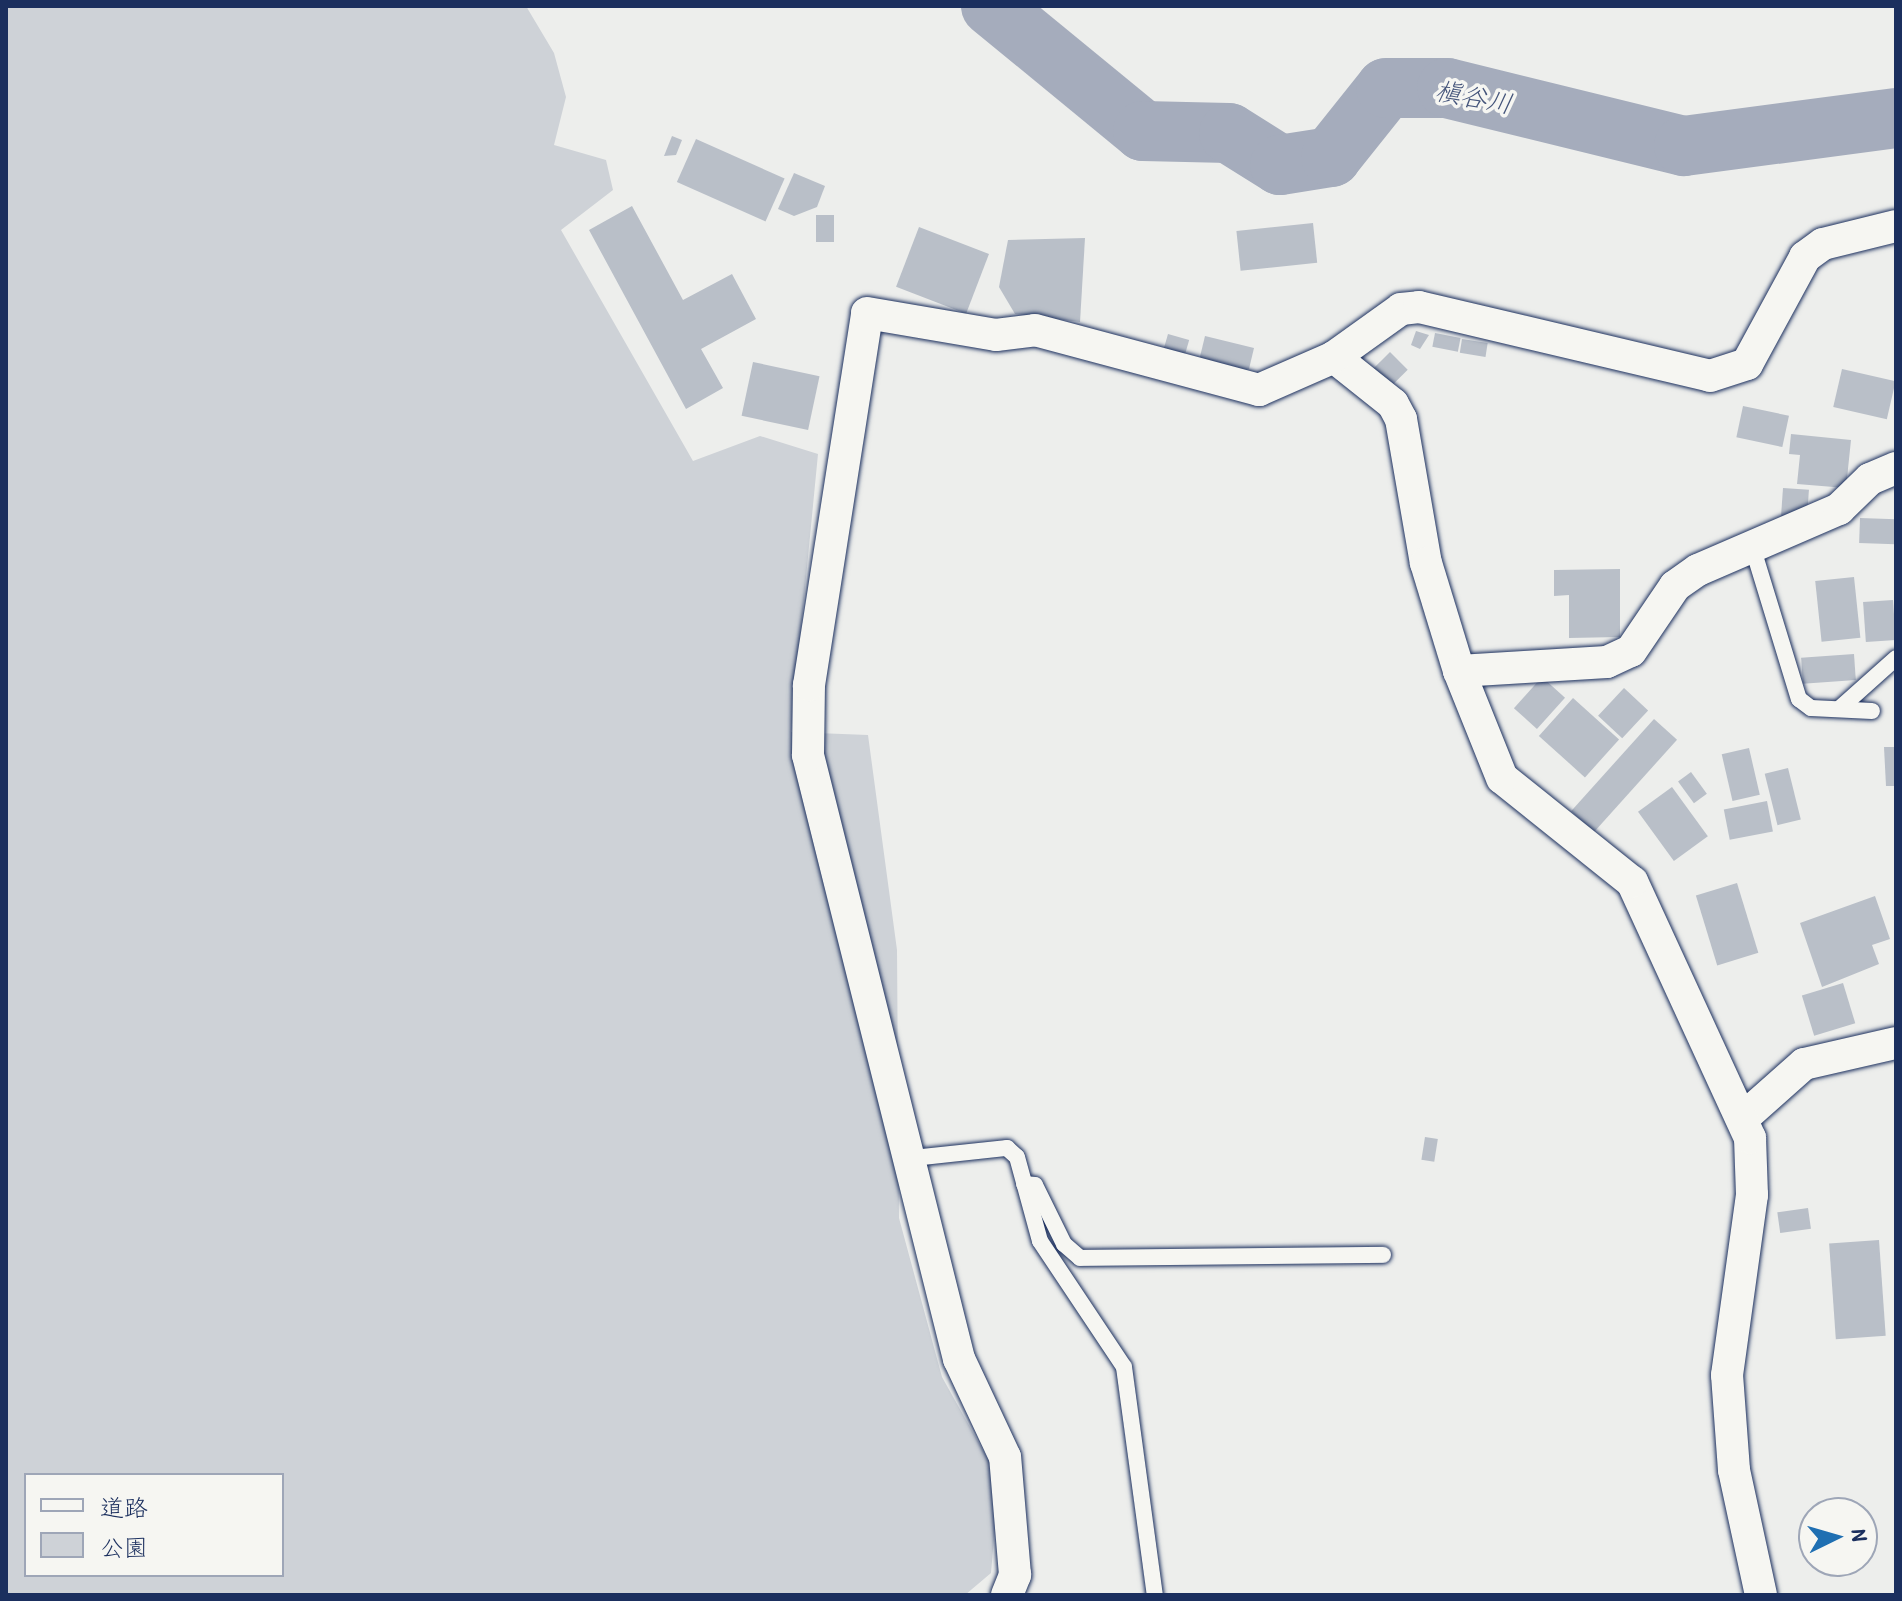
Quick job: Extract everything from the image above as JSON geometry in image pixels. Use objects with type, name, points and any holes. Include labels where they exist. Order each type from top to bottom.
[{"type":"street","points":[[1007,1595],[1015,1575],[1005,1457],[959,1359],[913,1158],[808,755],[809,685],[867,313],[996,335],[1035,330],[1259,390],[1334,357],[1401,309],[1419,307],[1710,376],[1732,373],[1747,364],[1805,257],[1823,244],[1896,226]]},
{"type":"street","points":[[1334,357],[1401,419],[1426,563],[1459,671],[1502,778],[1632,882],[1742,1119],[1752,1195],[1727,1375],[1734,1470],[1761,1595]]},
{"type":"street","points":[[1459,671],[1607,662],[1631,651],[1675,586],[1839,509],[1870,479],[1896,468]]},
{"type":"street","points":[[1742,1119],[1804,1064],[1896,1043]]},
{"type":"lane","points":[[1753,549],[1799,699],[1839,709],[1872,711]]},
{"type":"lane","points":[[1839,709],[1896,658]]},
{"type":"lane","points":[[913,1158],[1007,1148],[1024,1184],[1040,1241],[1124,1367],[1155,1595]]},
{"type":"lane","points":[[1024,1184],[1035,1185],[1064,1244],[1080,1258],[1383,1255]]},
{"type":"green space","points":[[6,6],[526,6],[554,53],[566,97],[554,145],[606,160],[613,190],[561,230],[693,461],[760,436],[818,454],[791,732],[868,735],[897,950],[899,1218],[942,1377],[999,1479],[991,1573],[965,1595],[6,1595]]},
{"type":"building","points":[[672,136],[682,140],[676,155],[664,156]]},
{"type":"building","points":[[696,139],[785,178],[765,221],[677,182]]},
{"type":"building","points":[[794,173],[825,186],[817,207],[794,216],[778,209]]},
{"type":"building","points":[[632,206],[683,300],[732,274],[756,319],[701,349],[723,388],[686,409],[589,230]]},
{"type":"building","points":[[816,215],[834,215],[834,242],[816,242]]},
{"type":"building","points":[[1313,223],[1317,263],[1241,271],[1236,231]]},
{"type":"building","points":[[919,227],[989,254],[966,314],[896,287]]},
{"type":"building","points":[[1085,238],[1080,322],[1015,314],[999,287],[1008,240]]},
{"type":"building","points":[[1416,331],[1429,335],[1420,349],[1411,345]]},
{"type":"building","points":[[1435,333],[1461,338],[1458,352],[1432,347]]},
{"type":"building","points":[[1168,334],[1189,340],[1183,362],[1162,356]]},
{"type":"building","points":[[1205,336],[1254,348],[1249,369],[1235,374],[1198,365]]},
{"type":"building","points":[[1462,339],[1488,343],[1485,357],[1460,353]]},
{"type":"building","points":[[1390,352],[1408,370],[1388,389],[1370,372]]},
{"type":"building","points":[[753,362],[820,376],[808,430],[742,416]]},
{"type":"building","points":[[1842,369],[1896,381],[1887,419],[1833,407]]},
{"type":"building","points":[[1743,406],[1789,416],[1782,447],[1736,437]]},
{"type":"building","points":[[1791,434],[1851,440],[1846,488],[1797,484],[1800,455],[1789,454]]},
{"type":"building","points":[[1783,488],[1809,490],[1807,518],[1781,516]]},
{"type":"building","points":[[1860,518],[1896,519],[1895,544],[1859,543]]},
{"type":"building","points":[[1620,569],[1620,637],[1569,638],[1569,595],[1554,596],[1554,570]]},
{"type":"building","points":[[1854,577],[1860,638],[1822,642],[1815,581]]},
{"type":"building","points":[[1893,600],[1896,640],[1866,642],[1863,602]]},
{"type":"building","points":[[1854,654],[1856,680],[1803,684],[1801,658]]},
{"type":"building","points":[[1542,677],[1565,698],[1537,729],[1514,708]]},
{"type":"building","points":[[1624,688],[1648,711],[1622,738],[1598,716]]},
{"type":"building","points":[[1573,698],[1619,739],[1585,777],[1539,736]]},
{"type":"building","points":[[1654,719],[1677,740],[1594,832],[1571,811]]},
{"type":"building","points":[[1884,747],[1896,747],[1896,786],[1886,786]]},
{"type":"building","points":[[1749,748],[1760,795],[1733,801],[1722,754]]},
{"type":"building","points":[[1788,768],[1801,819],[1778,825],[1765,774]]},
{"type":"building","points":[[1691,772],[1707,794],[1694,803],[1678,781]]},
{"type":"building","points":[[1672,787],[1708,836],[1674,861],[1638,812]]},
{"type":"building","points":[[1767,801],[1773,831],[1730,840],[1724,809]]},
{"type":"building","points":[[1737,883],[1758,953],[1717,965],[1696,896]]},
{"type":"building","points":[[1875,896],[1890,939],[1872,945],[1879,964],[1822,987],[1800,923]]},
{"type":"building","points":[[1843,983],[1855,1023],[1814,1036],[1802,996]]},
{"type":"building","points":[[1425,1137],[1438,1139],[1434,1162],[1421,1160]]},
{"type":"building","points":[[1808,1208],[1811,1229],[1780,1233],[1777,1212]]},
{"type":"building","points":[[1879,1240],[1886,1336],[1836,1339],[1829,1243]]},
{"type":"waterway","name":"槇谷川","points":[[991,6],[1143,131],[1229,133],[1280,165],[1331,157],[1386,88],[1447,88],[1684,146],[1896,118]]}]
